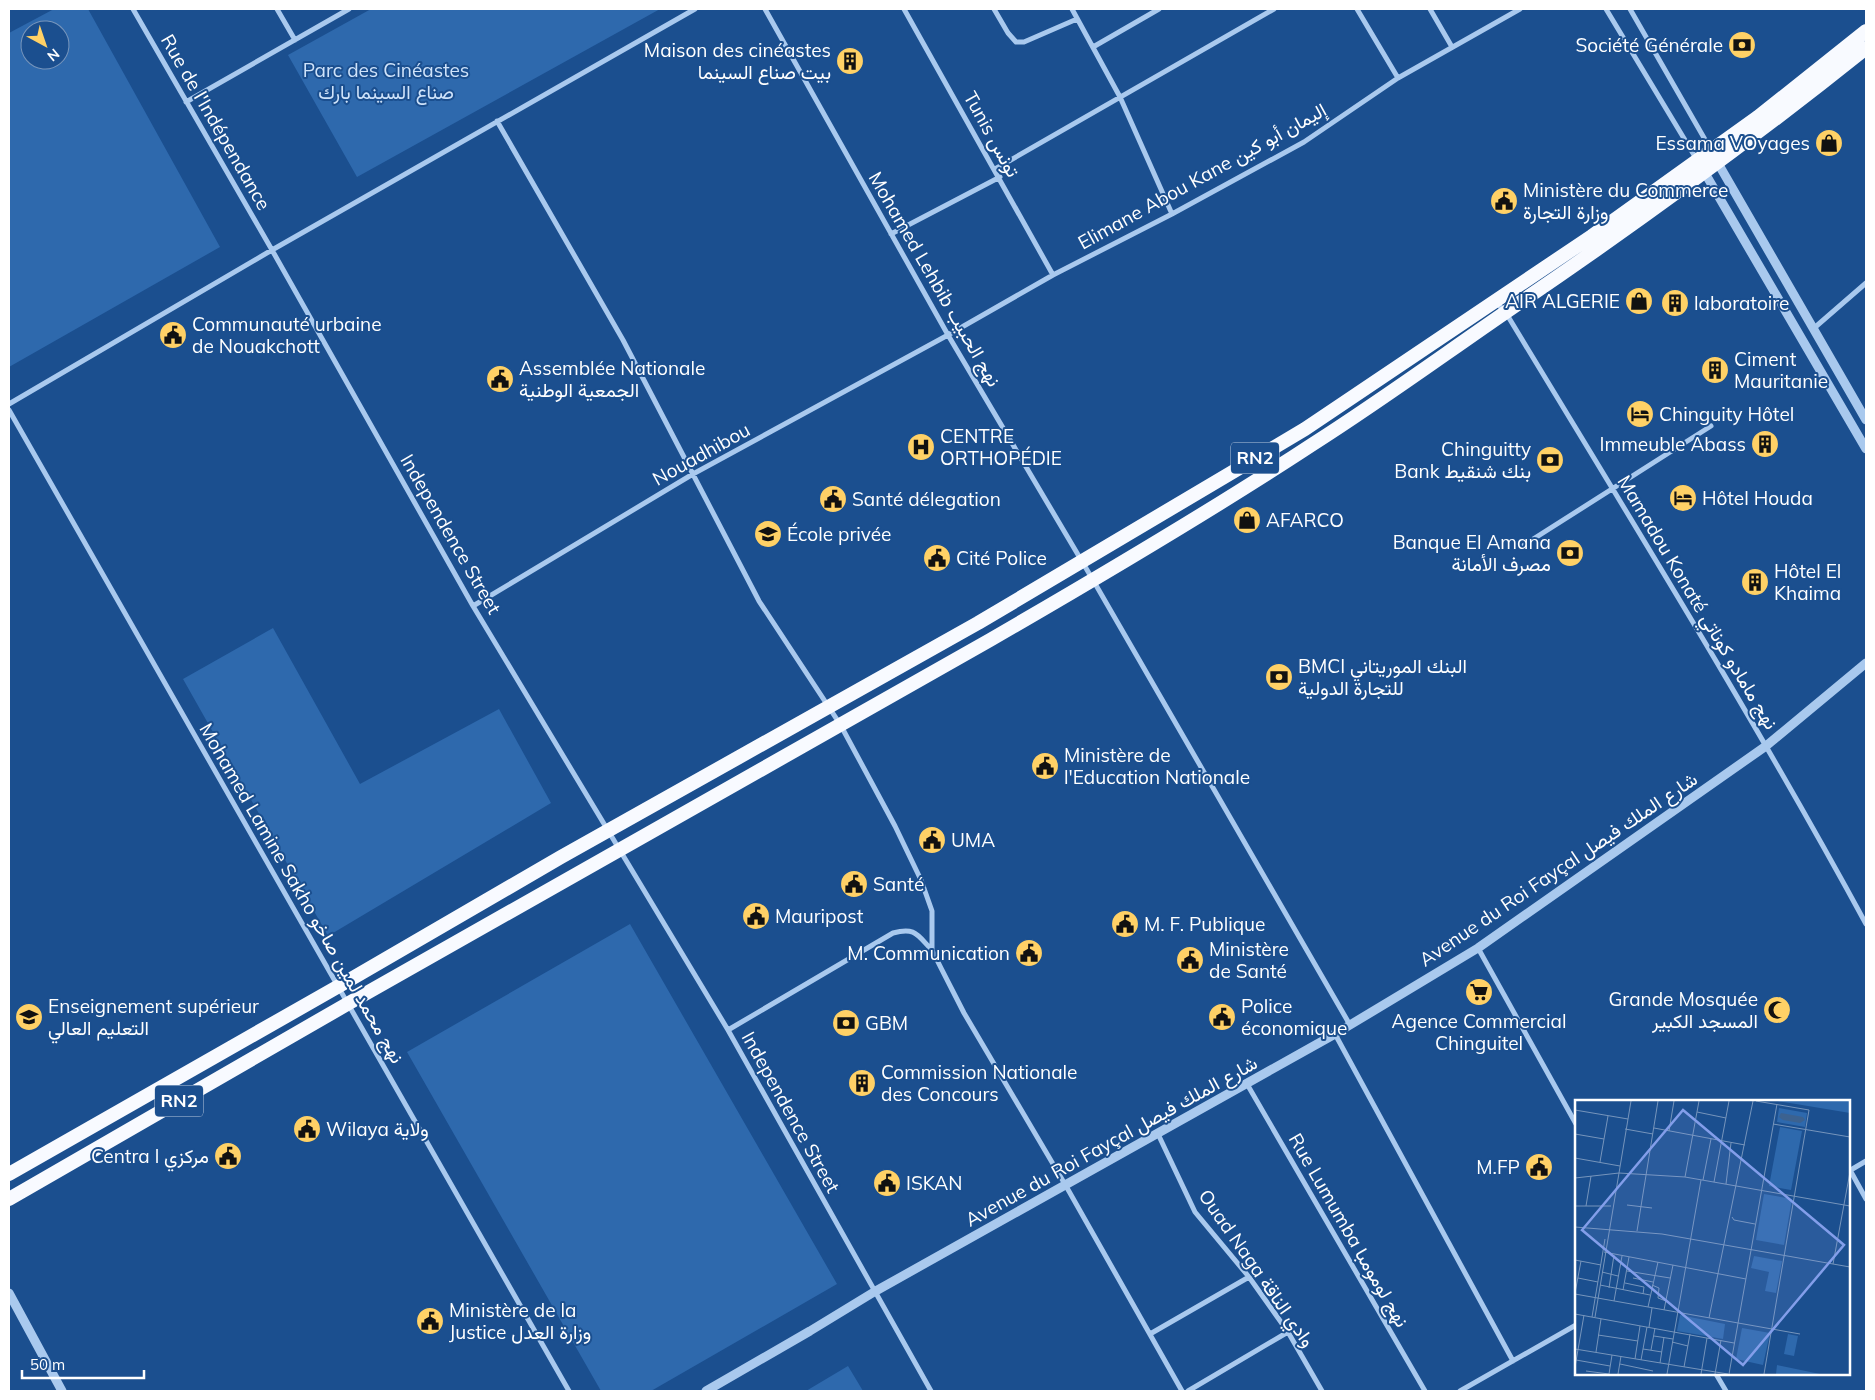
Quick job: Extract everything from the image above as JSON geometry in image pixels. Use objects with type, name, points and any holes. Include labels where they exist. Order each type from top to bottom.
[{"type":"highway","name":"RN2","points":[[9,1174],[609,830],[978,623],[1305,429],[1592,236],[1698,161],[1758,117],[1866,30]]},
{"type":"highway","name":"RN2","points":[[9,1199],[349,1003],[990,640],[1093,580],[1312,445],[1602,248],[1719,163],[1866,48]]},
{"type":"street","name":"Rue de l'Indépendance","points":[[134,9],[272,250]]},
{"type":"street","points":[[277,9],[295,40]]},
{"type":"street","points":[[186,102],[349,9]]},
{"type":"street","points":[[9,404],[272,250],[695,9]]},
{"type":"street","name":"Mohamed Lehbib نهج الحبيب","points":[[765,9],[948,336],[1093,580]]},
{"type":"street","name":"Tunis تونس","points":[[904,9],[1000,177],[1053,275]]},
{"type":"street","points":[[994,9],[1008,34],[1016,42],[1024,42],[1077,19]]},
{"type":"street","points":[[1072,9],[1120,97],[1172,214]]},
{"type":"street","points":[[1092,47],[1150,11],[1159,9]]},
{"type":"street","points":[[995,170],[1274,9]]},
{"type":"street","points":[[1357,9],[1398,78]]},
{"type":"street","points":[[1430,9],[1452,47]]},
{"type":"street","name":"Elimane Abou Kane إليمان أبو كين","points":[[948,336],[1053,275],[1172,214],[1304,142],[1398,78],[1511,11],[1520,9]]},
{"type":"street","points":[[1606,9],[1698,161],[1866,449]]},
{"type":"street","points":[[1630,9],[1866,420]]},
{"type":"street","points":[[498,121],[622,340],[759,601],[840,724],[895,826],[921,880],[932,911],[932,950]]},
{"type":"street","points":[[891,234],[1000,177]]},
{"type":"street","name":"Independence Street","points":[[272,250],[473,606],[609,830]]},
{"type":"street","points":[[1813,329],[1866,284]]},
{"type":"street","name":"Mamadou Konaté نهج مامادو كوناتي","points":[[1495,301],[1506,313],[1627,510],[1766,746],[1866,924]]},
{"type":"street","name":"Nouadhibou","points":[[473,606],[693,474],[948,336]]},
{"type":"street","name":"Mohamed Lamine Sakho نهج محمد لمين صاخو","points":[[9,410],[569,1391]]},
{"type":"street","points":[[1524,544],[1710,426]]},
{"type":"street","points":[[1093,580],[1350,1025]]},
{"type":"street","name":"Avenue du Roi Fayçal شارع الملك فيصل","points":[[706,1391],[810,1332],[874,1292],[1335,1034],[1478,948],[1766,746],[1866,663]]},
{"type":"street","points":[[609,830],[621,850]]},
{"type":"street","name":"Independence Street","points":[[621,850],[728,1030],[930,1391]]},
{"type":"street","points":[[728,1030],[893,933],[905,930],[913,931],[932,950],[964,1013],[1066,1186],[1182,1391]]},
{"type":"street","points":[[1478,948],[1575,1122]]},
{"type":"street","points":[[1335,1034],[1514,1361]]},
{"type":"street","name":"Rue Lumumba نهج لومومبا","points":[[1247,1084],[1424,1391]]},
{"type":"street","name":"Ouad Naga وادي الناقة","points":[[1158,1134],[1195,1212],[1249,1277],[1288,1332],[1322,1391]]},
{"type":"street","points":[[1850,1169],[1866,1161]]},
{"type":"street","points":[[1850,1172],[1866,1198]]},
{"type":"street","points":[[1150,1334],[1249,1277]]},
{"type":"street","points":[[9,1294],[62,1391]]},
{"type":"street","points":[[1460,1391],[1575,1326]]},
{"type":"street","points":[[1188,1391],[1288,1332]]},
{"type":"street","points":[[1717,1375],[1726,1391]]},
{"type":"green space","points":[[54,9],[88,9],[220,247],[9,367],[9,33],[20,27],[20,70],[70,70],[70,20],[33,20]]},
{"type":"green space","name":"Parc des Cinéastes صناع السينما بارك","points":[[371,9],[660,9],[357,177],[288,55]]},
{"type":"green space","points":[[273,628],[360,784],[499,709],[551,803],[328,936],[183,679]]},
{"type":"green space","points":[[630,924],[837,1284],[651,1391],[601,1391],[407,1052]]},
{"type":"green space","points":[[848,1366],[863,1391],[806,1391]]},
{"type":"place","name":"Société Générale","points":[[1742,45]]},
{"type":"place","name":"Maison des cinéastes بيت صناع السينما","points":[[850,61]]},
{"type":"place","name":"Essama VOyages","points":[[1829,143]]},
{"type":"place","name":"Ministère du Commerce وزارة التجارة","points":[[1504,201]]},
{"type":"place","name":"AIR ALGERIE","points":[[1639,301]]},
{"type":"place","name":"laboratoire","points":[[1675,303]]},
{"type":"place","name":"Communauté urbaine de Nouakchott","points":[[173,335]]},
{"type":"place","name":"Ciment Mauritanie","points":[[1715,370]]},
{"type":"place","name":"Assemblée Nationale الجمعية الوطنية","points":[[500,379]]},
{"type":"place","name":"Chinguity Hôtel","points":[[1640,414]]},
{"type":"place","name":"Immeuble Abass","points":[[1765,444]]},
{"type":"place","name":"CENTRE ORTHOPÉDIE","points":[[921,447]]},
{"type":"place","name":"Chinguitty Bank بنك شنقيط","points":[[1550,460]]},
{"type":"place","name":"Hôtel Houda","points":[[1683,498]]},
{"type":"place","name":"Santé délegation","points":[[833,499]]},
{"type":"place","name":"AFARCO","points":[[1247,520]]},
{"type":"place","name":"École privée","points":[[768,534]]},
{"type":"place","name":"Banque El Amana مصرف الأمانة","points":[[1570,553]]},
{"type":"place","name":"Cité Police","points":[[937,558]]},
{"type":"place","name":"Hôtel El Khaima","points":[[1755,582]]},
{"type":"place","name":"BMCI البنك الموريتاني للتجارة الدولية","points":[[1279,677]]},
{"type":"place","name":"Ministère de l'Education Nationale","points":[[1045,766]]},
{"type":"place","name":"UMA","points":[[932,840]]},
{"type":"place","name":"Santé","points":[[854,884]]},
{"type":"place","name":"Mauripost","points":[[756,916]]},
{"type":"place","name":"M. F. Publique","points":[[1125,924]]},
{"type":"place","name":"M. Communication","points":[[1029,953]]},
{"type":"place","name":"Ministère de Santé","points":[[1190,960]]},
{"type":"place","name":"Agence Commercial Chinguitel","points":[[1479,992]]},
{"type":"place","name":"Grande Mosquée المسجد الكبير","points":[[1777,1010]]},
{"type":"place","name":"Enseignement supérieur التعليم العالي","points":[[29,1017]]},
{"type":"place","name":"Police économique","points":[[1222,1017]]},
{"type":"place","name":"GBM","points":[[846,1023]]},
{"type":"place","name":"Commission Nationale des Concours","points":[[862,1083]]},
{"type":"place","name":"Wilaya ولاية","points":[[307,1129]]},
{"type":"place","name":"Centra l مركزي","points":[[228,1156]]},
{"type":"place","name":"M.FP","points":[[1539,1167]]},
{"type":"place","name":"ISKAN","points":[[887,1183]]},
{"type":"place","name":"Ministère de la Justice وزارة العدل","points":[[430,1321]]}]
